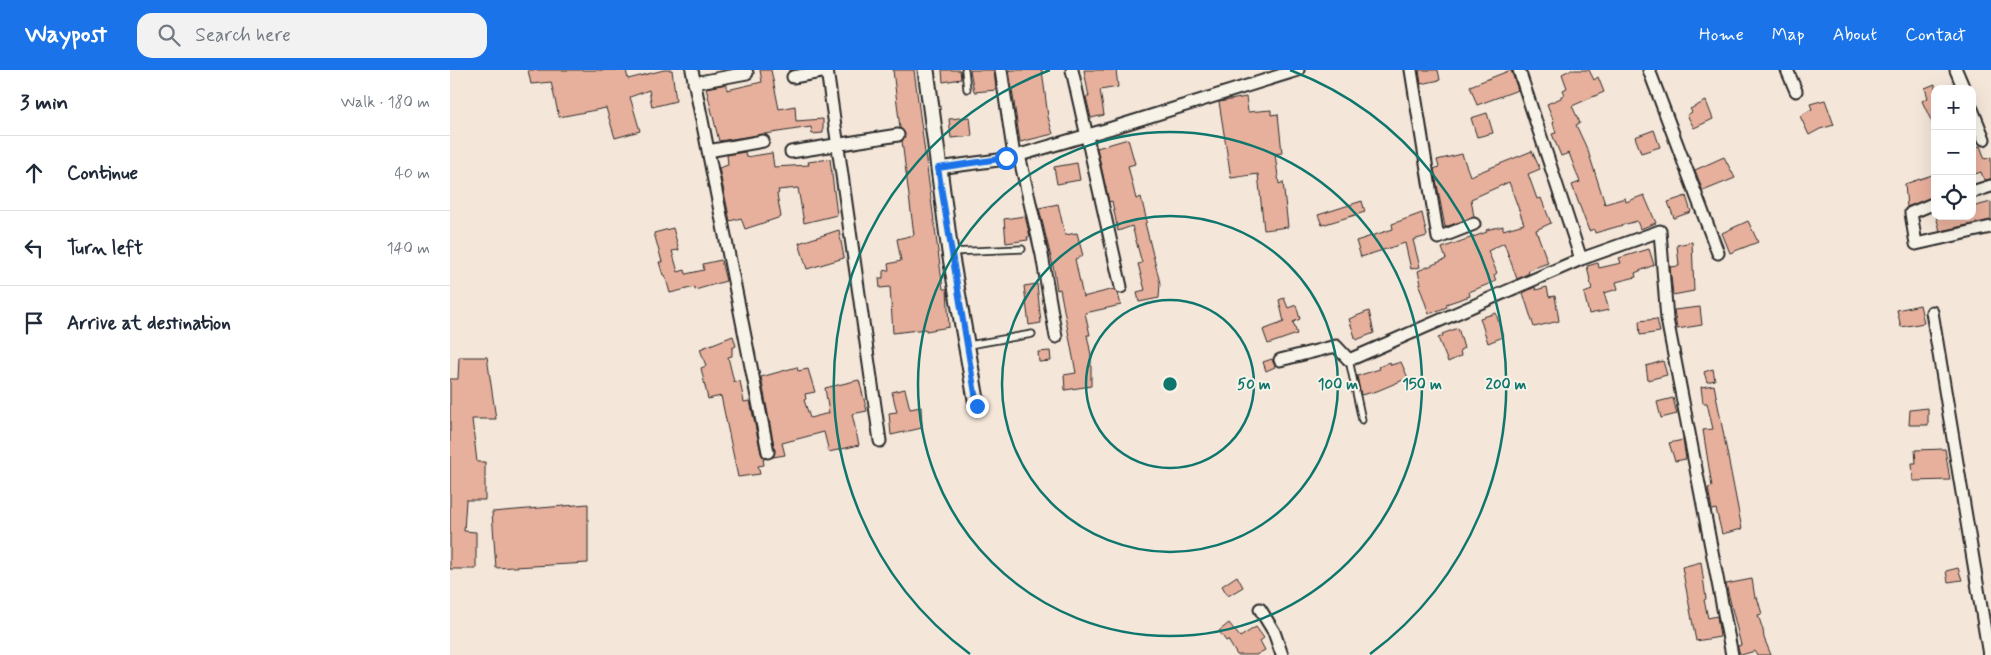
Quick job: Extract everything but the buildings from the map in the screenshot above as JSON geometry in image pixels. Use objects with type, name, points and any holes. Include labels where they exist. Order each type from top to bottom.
[{"type":"street","points":[[692,70],[768,452]]},
{"type":"street","points":[[793,77],[827,70],[880,441]]},
{"type":"street","points":[[926,70],[950,252],[977,406]]},
{"type":"street","points":[[1000,70],[1016,156],[1042,255],[1056,337]]},
{"type":"street","points":[[1072,70],[1121,286]]},
{"type":"street","points":[[938,168],[1016,156],[1086,136],[1261,76],[1298,70]]},
{"type":"street","points":[[1411,70],[1438,238],[1474,224]]},
{"type":"street","points":[[1520,70],[1581,259]]},
{"type":"street","points":[[1649,70],[1718,253]]},
{"type":"street","points":[[1787,70],[1796,92]]},
{"type":"street","points":[[1956,70],[1962,85]]},
{"type":"street","points":[[694,83],[747,72]]},
{"type":"street","points":[[1976,120],[1984,139]]},
{"type":"street","points":[[791,152],[898,135]]},
{"type":"street","points":[[708,151],[763,141]]},
{"type":"street","points":[[1976,191],[1991,186]]},
{"type":"street","points":[[1931,205],[1911,213],[1916,244],[1991,227]]},
{"type":"street","points":[[1280,360],[1336,346],[1348,360],[1581,259],[1660,231],[1667,319],[1732,655]]},
{"type":"street","points":[[1932,312],[1989,655]]},
{"type":"street","points":[[1260,609],[1274,632],[1282,655]]},
{"type":"lane","points":[[964,70],[967,89]]},
{"type":"lane","points":[[950,252],[1022,249]]},
{"type":"lane","points":[[966,346],[1032,334]]},
{"type":"lane","points":[[1348,360],[1362,420]]},
{"type":"route","points":[[977,406],[950,252],[938,168],[1006,158]]}]
